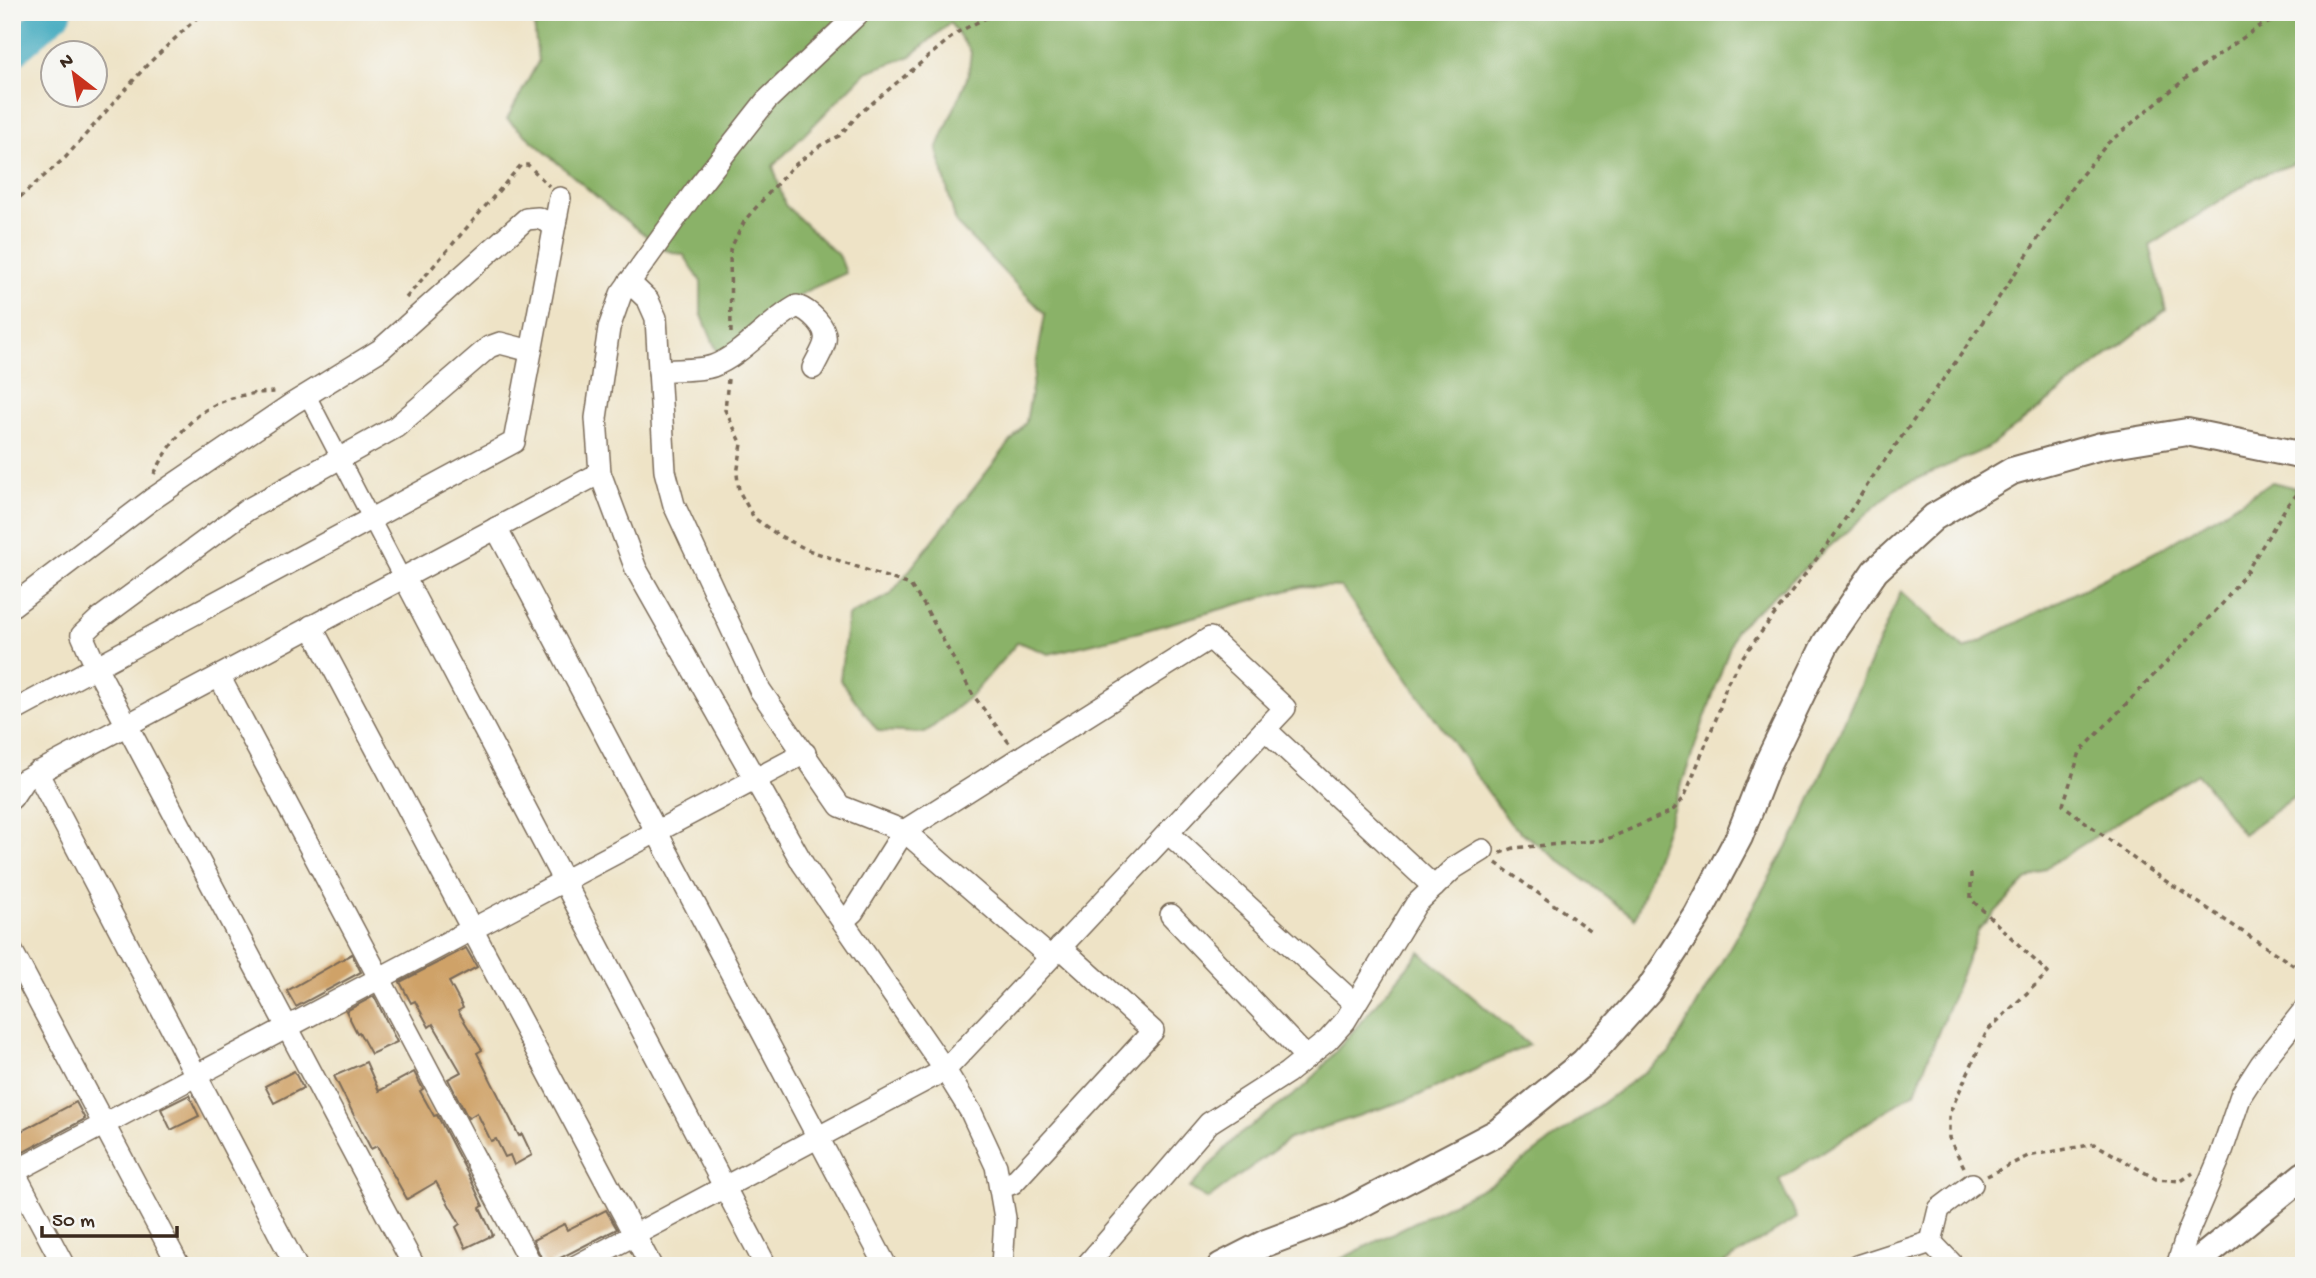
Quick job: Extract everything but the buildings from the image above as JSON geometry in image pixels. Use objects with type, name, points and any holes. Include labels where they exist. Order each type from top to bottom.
[{"type":"street","points":[[860,12],[766,101],[696,190],[621,294],[609,328],[596,418],[600,473],[636,569],[803,864],[945,1070],[976,1123],[996,1166],[1005,1218],[1002,1266]]},
{"type":"street","points":[[12,712],[514,442],[560,198]]},
{"type":"street","points":[[12,606],[144,505],[300,400],[380,350],[526,219],[538,218],[555,225]]},
{"type":"street","points":[[629,282],[649,300],[656,318],[665,471],[674,505],[760,690],[840,806],[904,831],[1153,1031],[1013,1183],[1000,1188]]},
{"type":"street","points":[[659,371],[713,366],[797,306],[806,309],[825,334],[825,342],[813,368]]},
{"type":"street","points":[[414,1266],[96,667],[82,635],[99,619],[247,510],[396,427],[489,347],[499,343],[531,351]]},
{"type":"street","points":[[300,400],[339,458],[766,1266]]},
{"type":"street","points":[[1221,1266],[1266,1243],[1338,1216],[1498,1132],[1584,1062],[1649,990],[1697,916],[1739,837],[1768,763],[1826,643],[1875,571],[1934,517],[2012,471],[2101,446],[2187,432],[2304,456]]},
{"type":"street","points":[[12,798],[24,780],[37,772],[600,473]]},
{"type":"street","points":[[496,528],[886,1266]]},
{"type":"street","points":[[312,626],[651,1266]]},
{"type":"street","points":[[576,1266],[945,1070],[1285,708],[1210,638],[904,831],[853,912],[843,921]]},
{"type":"street","points":[[219,676],[532,1266]]},
{"type":"street","points":[[1265,729],[1434,887]]},
{"type":"street","points":[[64,1266],[13,1171],[805,752]]},
{"type":"street","points":[[37,772],[296,1266]]},
{"type":"street","points":[[1168,832],[1355,1004]]},
{"type":"street","points":[[1086,1266],[1209,1123],[1287,1073],[1328,1040],[1345,1021],[1416,905],[1454,868],[1484,854]]},
{"type":"street","points":[[1171,915],[1306,1057]]},
{"type":"street","points":[[12,951],[179,1266]]},
{"type":"street","points":[[2177,1266],[2241,1095],[2261,1063],[2304,1010]]},
{"type":"street","points":[[2192,1266],[2304,1175]]},
{"type":"street","points":[[1931,1242],[1939,1209],[1972,1184]]},
{"type":"street","points":[[1857,1266],[1931,1242]]},
{"type":"street","points":[[1931,1242],[1954,1266]]},
{"type":"path","points":[[12,204],[65,158],[147,65],[203,12]]},
{"type":"path","points":[[1005,12],[958,32],[859,114],[839,136],[821,145],[791,168],[745,220],[730,250],[732,322],[725,410],[741,444],[737,474],[739,491],[754,518],[778,535],[808,550],[911,584],[972,695],[1020,757]]},
{"type":"path","points":[[1484,854],[1495,855],[1514,848],[1605,840],[1672,811],[1684,798],[1718,715],[1727,683],[1744,655],[1832,537],[1962,353],[2074,183],[2108,144],[2191,74],[2260,26],[2296,12]]},
{"type":"path","points":[[403,302],[520,165],[528,164],[560,198]]},
{"type":"path","points":[[144,505],[147,487],[168,448],[190,421],[204,409],[250,393],[283,392],[300,400]]},
{"type":"path","points":[[2304,487],[2288,504],[2247,571],[2223,603],[2080,751],[2063,805],[2149,870],[2304,972]]},
{"type":"path","points":[[1484,854],[1592,932]]},
{"type":"path","points":[[1971,872],[1971,899],[2048,973],[1987,1031],[1949,1114],[1949,1138],[1972,1184],[2028,1156],[2095,1144],[2157,1179],[2181,1181],[2220,1157]]},
{"type":"green space","points":[[541,12],[2304,12],[2304,160],[2257,177],[2150,246],[2166,310],[1988,448],[1896,488],[1736,629],[1635,918],[1511,824],[1341,587],[1303,586],[1049,654],[1018,642],[971,696],[925,733],[878,731],[840,680],[848,616],[890,595],[1026,422],[1045,314],[956,223],[937,149],[968,76],[971,52],[950,23],[911,56],[866,72],[773,166],[785,205],[840,257],[846,273],[806,291],[718,354],[701,313],[701,282],[684,255],[665,250],[612,210],[507,119],[538,62],[534,23]]},
{"type":"green space","points":[[2272,482],[2304,490],[2304,790],[2243,834],[2197,773],[2026,880],[1979,929],[1915,1092],[1779,1180],[1797,1218],[1719,1266],[1327,1266],[1493,1183],[1669,1054],[1799,826],[1901,591],[1965,649],[2163,548]]},
{"type":"green space","points":[[1420,952],[1529,1045],[1415,1097],[1289,1139],[1208,1199],[1190,1188],[1235,1138],[1308,1084]]},
{"type":"waterway","points":[[12,51],[56,12]]}]
